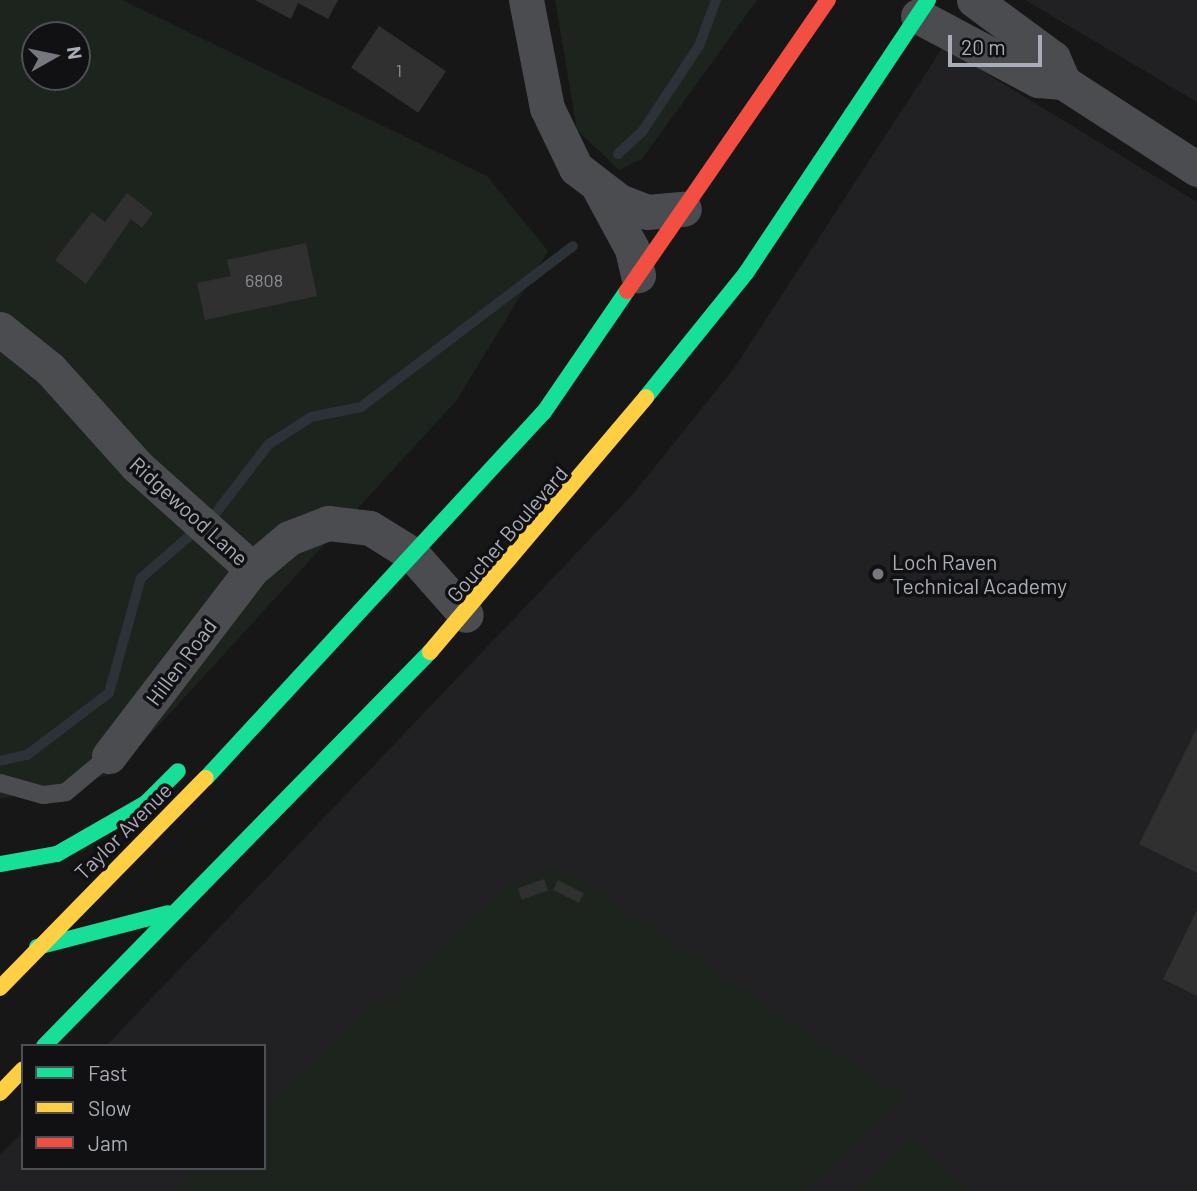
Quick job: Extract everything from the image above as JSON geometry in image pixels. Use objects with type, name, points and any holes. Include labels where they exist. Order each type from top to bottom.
[{"type":"main road","points":[[235,721],[277,705],[544,412],[828,0]]},
{"type":"main road","name":"Goucher Boulevard","points":[[170,912],[466,615],[746,273],[917,8]]},
{"type":"main road","name":"Taylor Avenue","points":[[0,988],[277,705]]},
{"type":"main road","points":[[0,864],[57,853],[146,803],[195,754]]},
{"type":"main road","points":[[10,949],[38,947],[170,912]]},
{"type":"main road","points":[[46,1044],[170,912]]},
{"type":"main road","points":[[0,1093],[21,1071]]},
{"type":"street","points":[[526,0],[547,108],[576,168],[598,187],[648,212],[684,209]]},
{"type":"street","points":[[974,0],[1053,58],[1063,82]]},
{"type":"street","points":[[917,8],[1038,80],[1063,82],[1197,169]]},
{"type":"street","points":[[598,187],[632,248],[638,275]]},
{"type":"street","name":"Ridgewood Lane","points":[[0,329],[50,369],[137,466],[202,521],[252,569],[289,538],[328,523],[370,528],[412,554],[466,615]]},
{"type":"street","name":"Hillen Road","points":[[109,756],[252,569]]},
{"type":"lane","points":[[4,785],[66,792],[109,756]]},
{"type":"shaded area","points":[[0,0],[122,0],[487,176],[548,251],[456,401],[114,774],[0,799]]},
{"type":"shaded area","points":[[555,0],[757,0],[642,159],[619,170],[577,130]]},
{"type":"shaded area","points":[[1025,0],[1197,0],[1197,102]]},
{"type":"shaded area","name":"Loch Raven Technical Academy","points":[[943,47],[1197,202],[1197,1191],[0,1191],[0,1155],[21,1134],[21,1170],[266,1170],[266,1044],[108,1044],[633,494],[735,367]]},
{"type":"shaded area","points":[[540,870],[563,870],[904,1098],[801,1191],[174,1191],[197,1170],[266,1170],[266,1106],[507,887]]},
{"type":"shaded area","points":[[912,1139],[966,1191],[856,1191]]},
{"type":"building","points":[[255,0],[338,0],[328,19],[298,3],[291,19]]},
{"type":"building","points":[[379,26],[446,71],[418,113],[351,67]]},
{"type":"building","points":[[127,193],[153,213],[142,228],[131,219],[86,284],[55,260],[92,212],[105,222]]},
{"type":"building","points":[[306,243],[317,296],[205,320],[197,283],[231,276],[227,260]]},
{"type":"building","points":[[1197,728],[1197,873],[1139,844]]},
{"type":"building","points":[[544,879],[548,890],[522,900],[518,889]]},
{"type":"building","points":[[558,880],[584,893],[579,903],[553,890]]},
{"type":"building","points":[[1197,910],[1197,996],[1163,979]]},
{"type":"waterway","points":[[618,154],[642,132],[699,46],[716,0]]},
{"type":"waterway","points":[[0,761],[27,755],[109,693],[141,578],[215,514],[269,444],[311,417],[361,407],[573,246]]},
{"type":"traffic: fast","points":[[646,397],[746,273],[928,0]]},
{"type":"traffic: fast","points":[[206,778],[544,412],[627,291]]},
{"type":"traffic: fast","points":[[46,1044],[430,652]]},
{"type":"traffic: fast","points":[[0,864],[57,854],[146,803],[178,771]]},
{"type":"traffic: fast","points":[[37,947],[168,913]]},
{"type":"traffic: slow","points":[[430,652],[646,397]]},
{"type":"traffic: slow","points":[[0,988],[206,778]]},
{"type":"traffic: slow","points":[[0,1093],[21,1071]]},
{"type":"traffic: jam","points":[[627,291],[828,0]]},
{"type":"place","name":"Loch Raven Technical Academy","points":[[878,574]]}]
